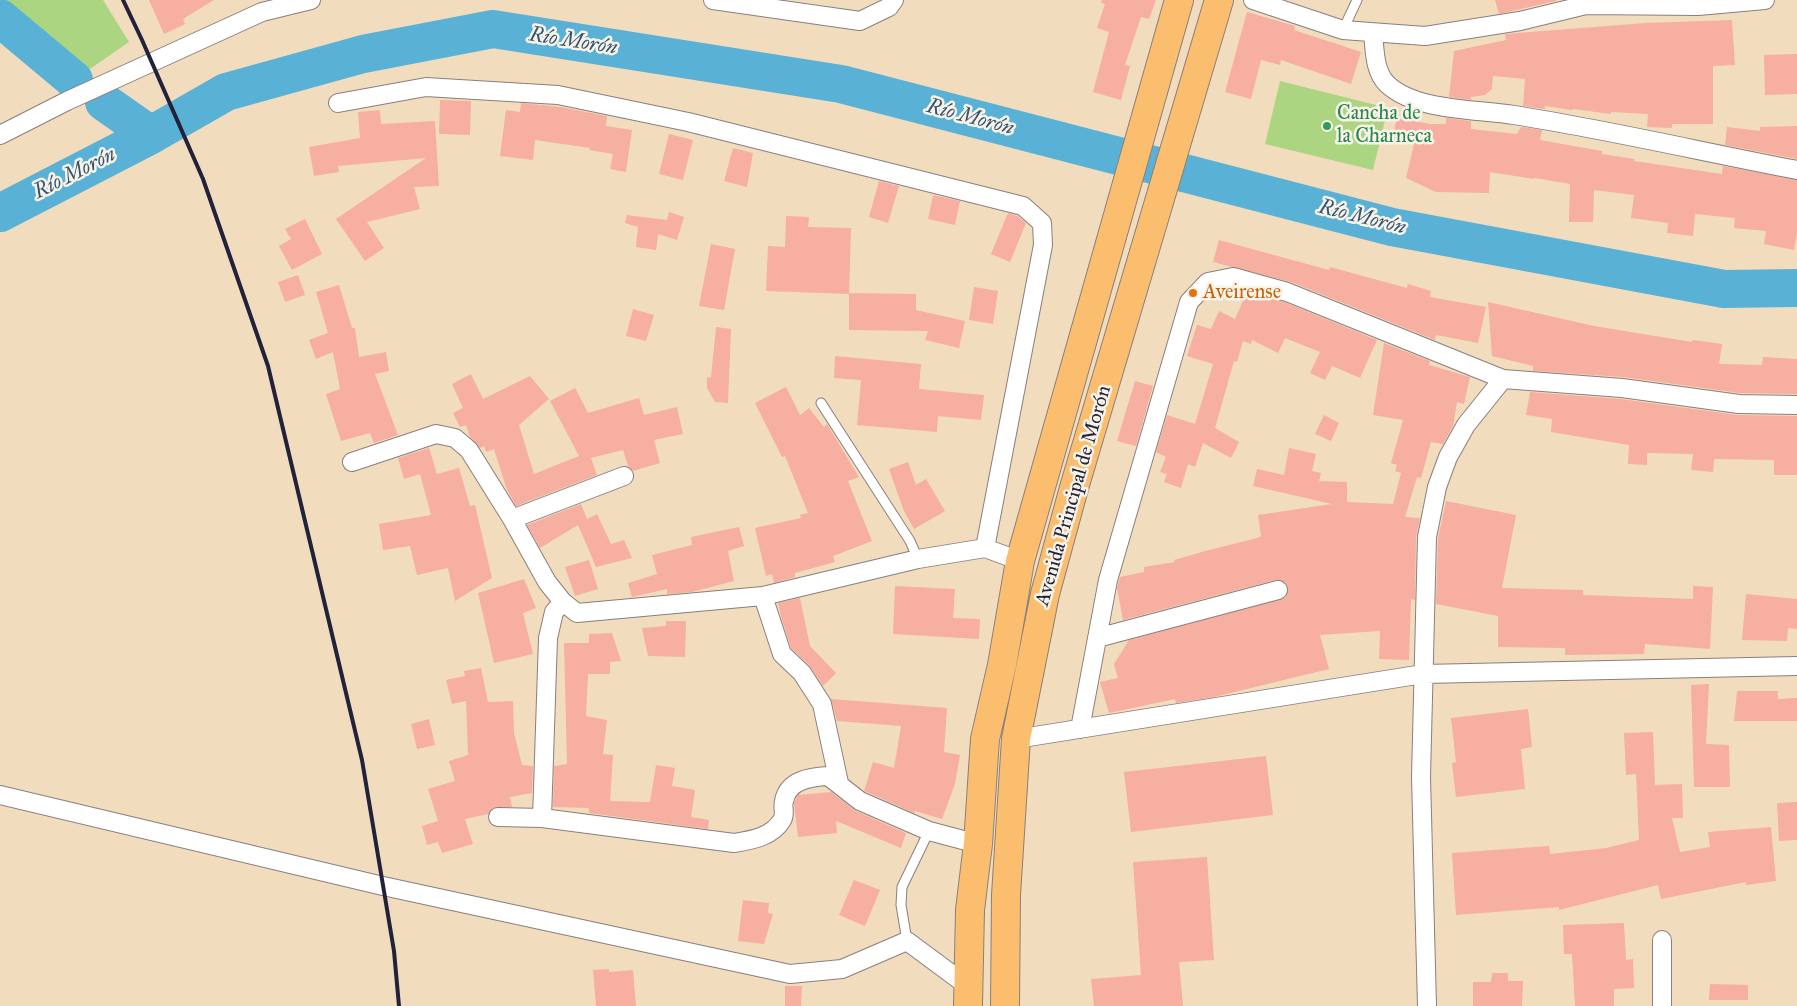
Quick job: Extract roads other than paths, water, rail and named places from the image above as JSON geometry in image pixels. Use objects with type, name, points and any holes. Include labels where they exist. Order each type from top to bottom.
[{"type":"main road","name":"Avenida Principal de Morón","points":[[1004,1006],[1006,895],[1016,739],[1045,594],[1219,0]]},
{"type":"main road","name":"Avenida Principal de Morón","points":[[969,996],[970,910],[978,844],[985,739],[1002,665],[1020,561],[1149,109],[1176,1]]},
{"type":"street","points":[[0,135],[259,6],[311,0]]},
{"type":"street","points":[[713,0],[860,21],[889,7],[894,0]]},
{"type":"street","points":[[1253,0],[1343,30],[1373,34],[1425,36],[1520,21],[1586,5],[1698,6],[1765,0]]},
{"type":"street","points":[[1373,34],[1376,66],[1386,83],[1405,96],[1460,110],[1513,114],[1797,170]]},
{"type":"street","points":[[338,103],[426,87],[558,95],[688,122],[1023,206],[1042,223],[1043,244],[985,548]]},
{"type":"street","points":[[1080,729],[1108,580],[1189,302],[1208,282],[1233,278],[1287,292],[1503,379],[1622,388],[1739,404],[1797,404]]},
{"type":"street","points":[[1427,1006],[1420,777],[1427,537],[1437,487],[1448,457],[1466,425],[1503,379]]},
{"type":"street","points":[[352,462],[436,434],[455,438],[469,450],[512,519],[547,582],[563,602],[577,613],[762,596],[918,559],[985,548],[1020,561]]},
{"type":"street","points":[[512,519],[624,476]]},
{"type":"street","points":[[1097,638],[1278,590]]},
{"type":"street","points":[[762,596],[782,654],[802,673],[822,704],[838,784]]},
{"type":"street","points":[[542,818],[548,638],[554,612],[563,602]]},
{"type":"street","points":[[1016,739],[1423,674],[1797,666]]},
{"type":"street","points":[[498,817],[542,818],[734,844],[758,839],[776,828],[784,818],[784,800],[790,787],[800,780],[828,776],[860,801],[929,831],[978,844]]},
{"type":"street","points":[[0,795],[383,886],[790,974],[842,969],[907,941],[969,996]]},
{"type":"street","points":[[1662,940],[1662,1006]]},
{"type":"lane","points":[[1343,30],[1357,0]]},
{"type":"lane","points":[[821,403],[910,541],[918,559]]},
{"type":"lane","points":[[907,941],[901,904],[902,887],[929,831]]},
{"type":"waterway","points":[[0,18],[74,80]]},
{"type":"waterway","name":"Río Morón","points":[[0,213],[151,135],[226,92],[363,54],[493,29],[841,84],[1392,227],[1724,289],[1797,288]]},
{"type":"waterway","name":"Río Morón","points":[[104,102],[151,135]]},
{"type":"railway","points":[[123,0],[203,179],[268,366],[362,760],[394,951],[399,1006]]},
{"type":"place","name":"Cancha de la Charneca","points":[[1327,126]]},
{"type":"place","name":"Aveirense","points":[[1193,293]]}]
